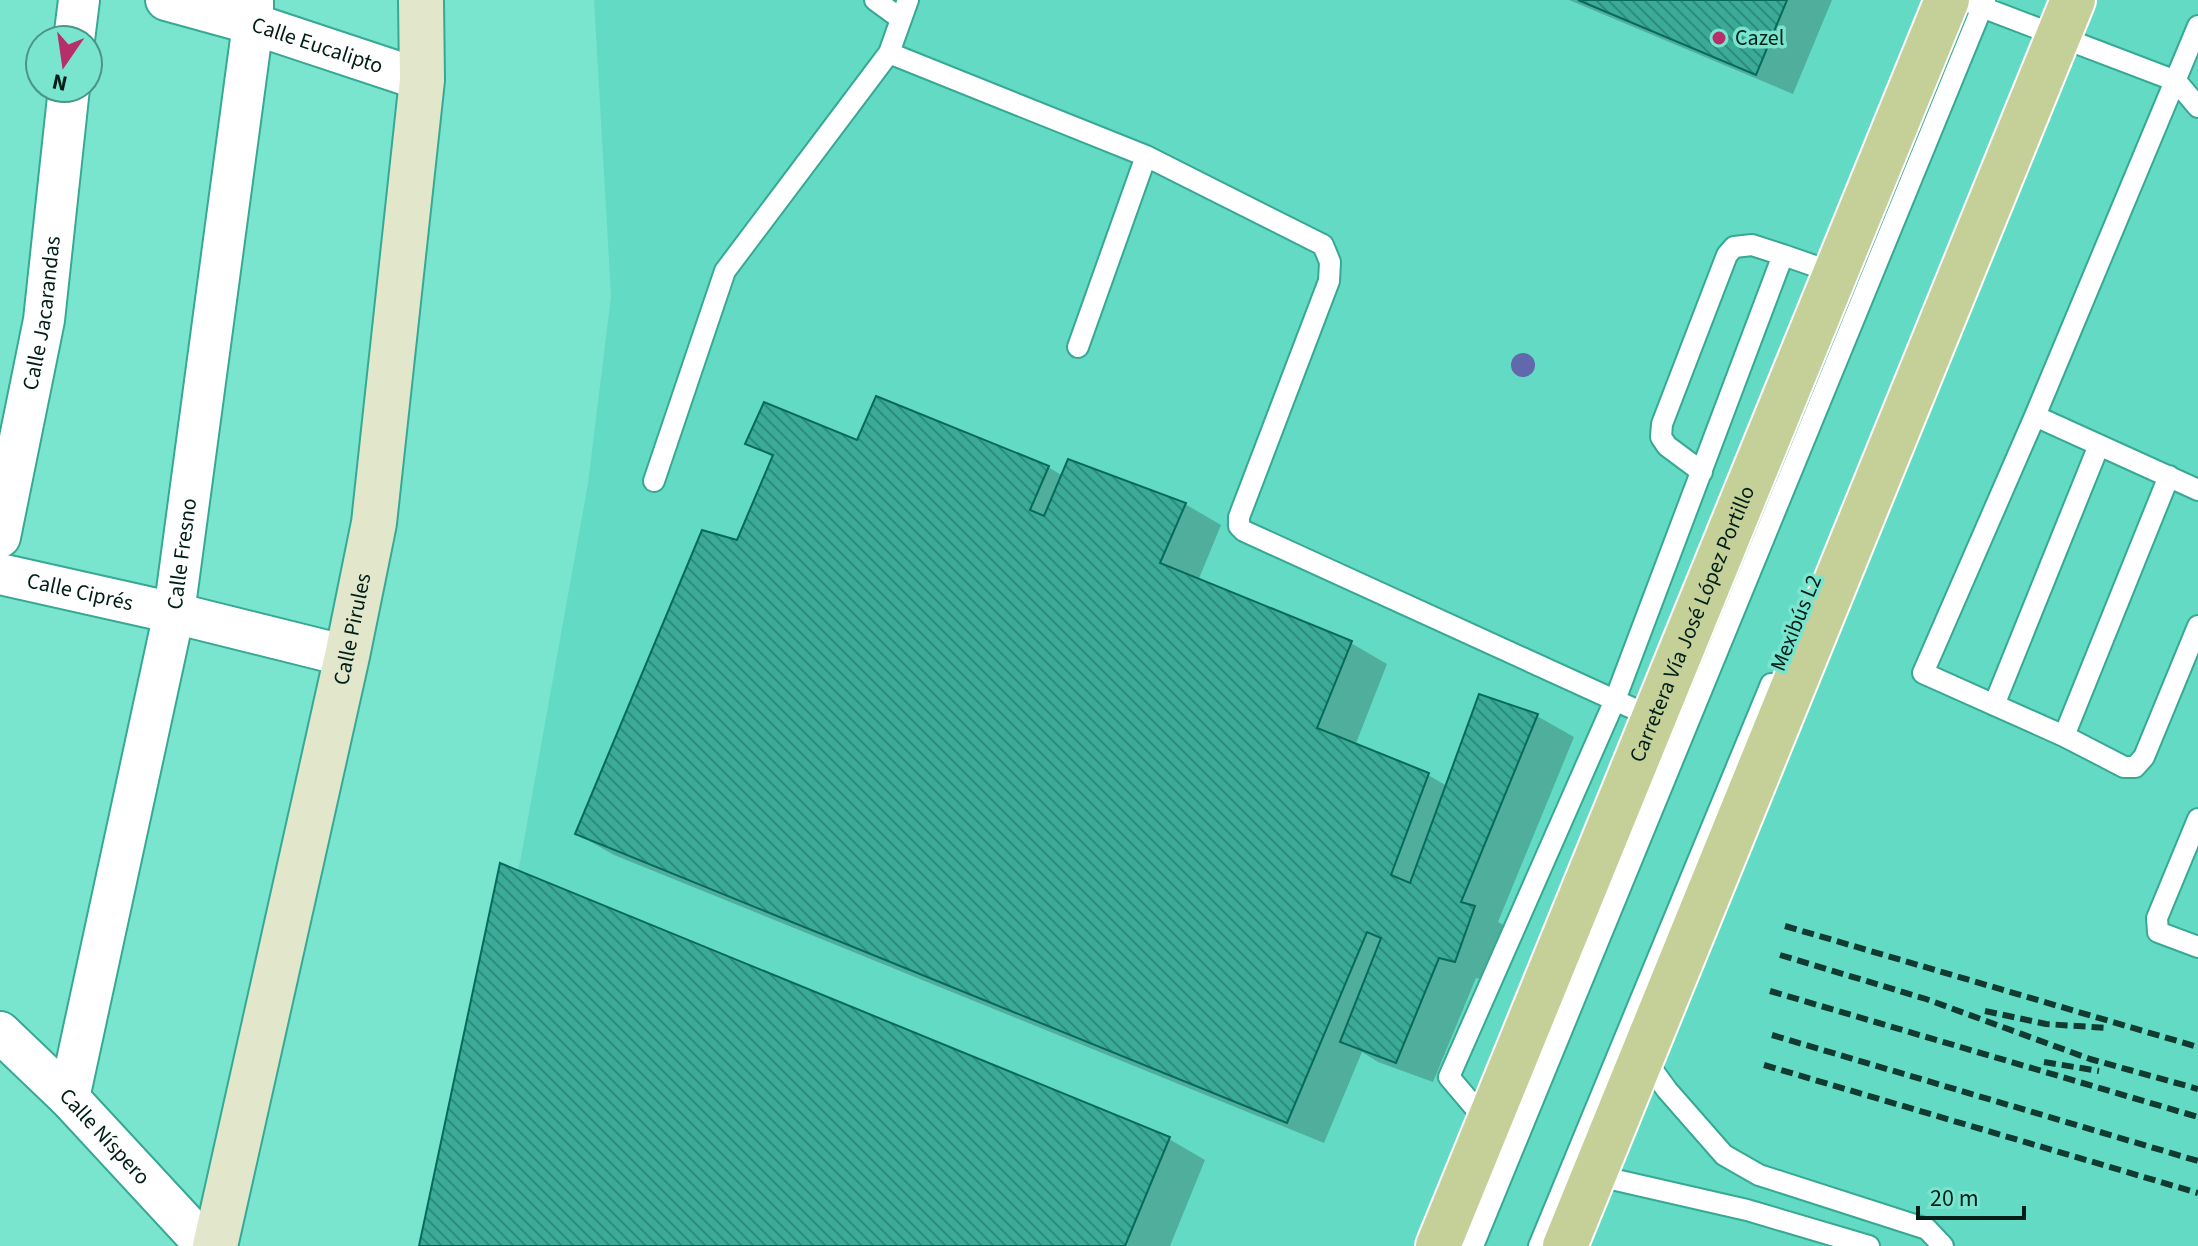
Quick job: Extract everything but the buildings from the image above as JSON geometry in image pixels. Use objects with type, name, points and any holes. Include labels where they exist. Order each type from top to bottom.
[{"type":"main road","name":"Calle Pirules","points":[[215,1246],[374,523],[422,80],[421,0]]},
{"type":"main road","name":"Carretera Vía José López Portillo","points":[[1438,1246],[1835,273],[1970,2]]},
{"type":"main road","points":[[1565,1246],[2056,16]]},
{"type":"street","points":[[76,24],[79,0]]},
{"type":"street","name":"Calle Eucalipto","points":[[166,0],[253,12],[422,80]]},
{"type":"street","name":"Calle Fresno","points":[[69,1098],[174,613],[253,12]]},
{"type":"street","name":"Calle Jacarandas","points":[[0,537],[44,320],[67,104]]},
{"type":"street","name":"Calle Ciprés","points":[[0,574],[347,656]]},
{"type":"street","name":"Calle Níspero","points":[[0,1032],[69,1098],[206,1246]]},
{"type":"lane","points":[[654,481],[725,271],[889,53],[904,9],[875,0]]},
{"type":"lane","points":[[1473,1246],[1970,2],[2056,16],[2176,81],[2198,107]]},
{"type":"lane","points":[[1968,205],[2056,16]]},
{"type":"lane","points":[[2198,26],[2035,416],[1923,673],[2064,736],[2124,767],[2135,767],[2144,757],[2198,626]]},
{"type":"lane","points":[[889,53],[1146,156],[1323,245],[1330,262],[1329,281],[1239,517],[1239,526],[1244,531],[1654,718]]},
{"type":"lane","points":[[1078,347],[1146,156]]},
{"type":"lane","points":[[1702,472],[1667,446],[1661,437],[1662,424],[1727,255],[1734,247],[1752,245],[1835,273]]},
{"type":"lane","points":[[1488,1123],[1449,1077],[1615,700],[1783,255]]},
{"type":"lane","points":[[2035,416],[2198,490]]},
{"type":"lane","points":[[1994,705],[2099,445]]},
{"type":"lane","points":[[2064,736],[2169,476]]},
{"type":"lane","name":"Mexibús L2","points":[[1539,1246],[1780,660]]},
{"type":"lane","points":[[2198,819],[2157,918],[2158,932],[2198,947]]},
{"type":"lane","points":[[1643,1056],[1667,1090],[1724,1155],[1759,1175],[1927,1229],[1943,1246]]},
{"type":"lane","points":[[1594,1175],[1747,1210],[1869,1246]]},
{"type":"shaded area","points":[[594,0],[2198,0],[2198,1246],[429,1246],[521,857],[588,483],[611,296]]},
{"type":"railway","points":[[1785,926],[2198,1047]]},
{"type":"railway","points":[[1780,955],[1926,999],[2090,1059],[2198,1089]]},
{"type":"railway","points":[[1770,991],[2198,1117]]},
{"type":"railway","points":[[1985,1011],[2046,1024],[2107,1028]]},
{"type":"railway","points":[[1772,1035],[2198,1161]]},
{"type":"railway","points":[[2044,1062],[2099,1071]]},
{"type":"railway","points":[[1764,1065],[2198,1193]]},
{"type":"place","name":"Cazel","points":[[1719,38]]}]
